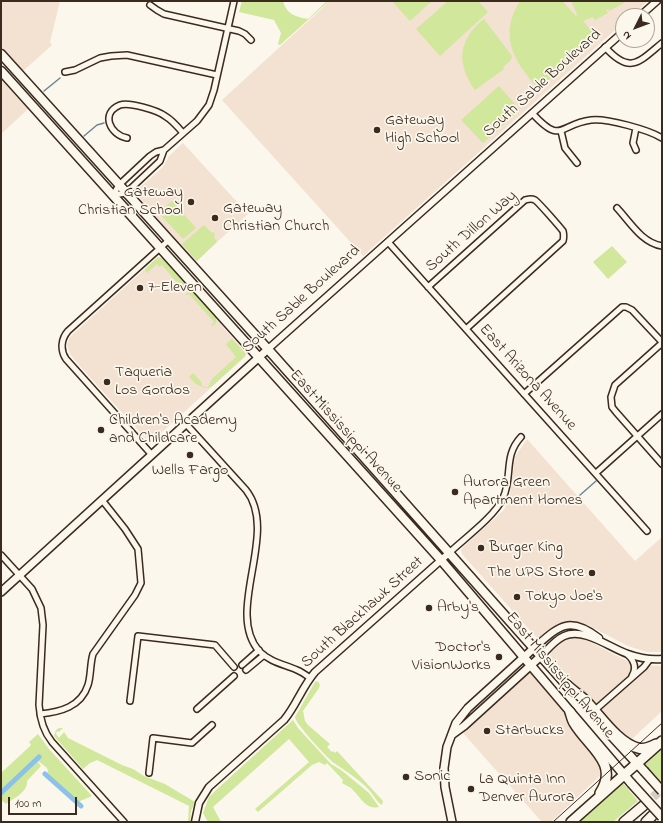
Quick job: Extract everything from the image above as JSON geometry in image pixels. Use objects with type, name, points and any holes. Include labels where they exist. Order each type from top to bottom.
[{"type":"highway","points":[[567,685],[583,698],[618,735],[634,747],[646,748],[662,741]]},
{"type":"highway","points":[[570,712],[574,722],[601,757],[605,765],[607,774],[605,784],[598,796],[592,802]]},
{"type":"highway","points":[[570,822],[662,741]]},
{"type":"highway","points":[[624,822],[643,806]]},
{"type":"main road","name":"East Mississippi Avenue","points":[[1,54],[268,349],[540,656],[662,791]]},
{"type":"main road","name":"East Mississippi Avenue","points":[[1,71],[441,560],[624,775],[653,819]]},
{"type":"main road","name":"South Sable Boulevard","points":[[1,592],[268,349]]},
{"type":"main road","points":[[452,822],[445,791],[444,774],[446,753],[456,723],[464,712],[534,648]]},
{"type":"main road","points":[[453,734],[464,726],[540,656]]},
{"type":"street","points":[[113,195],[119,184],[150,156],[156,152],[164,150],[197,121],[205,110],[211,99],[234,1]]},
{"type":"street","points":[[649,8],[657,1]]},
{"type":"street","points":[[150,5],[164,14],[242,32],[251,40]]},
{"type":"street","name":"South Sable Boulevard","points":[[268,349],[615,39]]},
{"type":"street","points":[[605,47],[616,58],[632,63],[643,60],[662,43]]},
{"type":"street","points":[[65,72],[75,70],[100,58],[127,55],[217,75]]},
{"type":"street","points":[[127,138],[114,132],[110,122],[113,111],[124,104],[152,110],[162,114],[169,118],[183,133]]},
{"type":"street","points":[[532,113],[547,128],[552,130],[561,131],[592,120],[605,121],[636,128],[662,138]]},
{"type":"street","points":[[636,128],[633,143],[636,150]]},
{"type":"street","points":[[561,131],[565,148],[577,163]]},
{"type":"street","points":[[113,195],[126,193],[160,161],[164,150]]},
{"type":"street","name":"South Dillon Way","points":[[428,287],[526,200],[534,200],[549,216],[563,232],[563,241],[466,329]]},
{"type":"street","points":[[617,208],[645,239],[653,244],[662,246]]},
{"type":"street","points":[[152,455],[69,363],[62,351],[63,338],[68,331],[168,240]]},
{"type":"street","name":"East Arizona Avenue","points":[[388,242],[647,531]]},
{"type":"street","points":[[524,394],[622,307],[630,308],[662,343],[618,383],[611,393],[611,402],[614,409],[662,464]]},
{"type":"street","points":[[596,473],[662,414]]},
{"type":"street","points":[[186,424],[246,490],[256,509],[258,525],[247,612],[250,633],[259,650],[264,655],[274,662],[297,670],[310,678]]},
{"type":"street","name":"South Blackhawk Street","points":[[195,822],[199,803],[207,790],[284,720],[291,711],[310,678],[492,514],[500,504],[506,491],[511,453],[521,437]]},
{"type":"street","points":[[40,714],[53,713],[80,701],[88,685],[90,663],[93,654],[135,595],[141,583],[138,549],[125,529],[102,500]]},
{"type":"street","points":[[1,555],[36,596],[43,616],[40,714],[43,727],[50,739],[124,822]]},
{"type":"street","points":[[534,648],[555,631],[565,626],[573,625],[584,628],[603,642]]},
{"type":"street","points":[[540,656],[560,638],[566,635],[579,634],[603,642],[627,654],[650,659],[662,659]]},
{"type":"street","points":[[130,700],[138,636],[215,646],[234,667]]},
{"type":"street","points":[[242,665],[259,650]]},
{"type":"street","points":[[627,654],[634,666],[634,672],[630,678]]},
{"type":"street","points":[[246,670],[264,655]]},
{"type":"street","points":[[594,710],[644,667],[650,659]]},
{"type":"street","points":[[197,709],[234,676]]},
{"type":"street","points":[[149,773],[154,738],[192,743],[212,725]]},
{"type":"shaded area","points":[[1,1],[60,1],[50,42],[52,45],[23,71],[1,46]]},
{"type":"shaded area","name":"Gateway High School","points":[[330,1],[648,1],[640,8],[615,8],[615,30],[363,256],[222,100]]},
{"type":"shaded area","points":[[1,80],[28,109],[1,134]]},
{"type":"shaded area","points":[[183,143],[248,214],[195,262],[136,194],[137,190],[163,167],[169,156]]},
{"type":"shaded area","points":[[158,257],[162,258],[217,317],[222,326],[247,354],[151,442],[146,439],[78,364],[70,354],[67,345],[71,336]]},
{"type":"shaded area","points":[[527,439],[635,561],[662,537],[662,652],[647,652],[628,646],[590,626],[577,621],[563,623],[553,627],[541,637],[536,637],[462,554],[461,550],[463,547],[504,510],[510,494],[515,457]]},
{"type":"shaded area","points":[[578,637],[629,662],[662,666],[662,711],[633,738],[624,737],[614,728],[550,656],[551,652],[563,641],[569,638]]},
{"type":"shaded area","points":[[530,670],[596,746],[604,772],[551,822],[542,822],[463,733]]},
{"type":"green space","points":[[242,1],[283,1],[289,12],[299,17],[308,19],[327,1],[329,1],[280,45],[278,44],[281,33],[274,20],[239,12]]},
{"type":"green space","points":[[392,1],[432,1],[410,21]]},
{"type":"green space","points":[[448,1],[478,1],[488,12],[440,56],[416,29]]},
{"type":"green space","points":[[520,1],[562,1],[576,16],[577,14],[571,1],[622,1],[624,3],[609,11],[608,9],[606,10],[608,13],[595,20],[593,17],[583,21],[593,33],[592,39],[539,89],[522,69],[512,48],[510,26],[513,14]]},
{"type":"green space","points":[[484,19],[512,56],[511,60],[503,67],[504,69],[475,90],[465,71],[463,52],[469,35]]},
{"type":"green space","points":[[499,86],[520,110],[483,143],[461,120]]},
{"type":"green space","points":[[172,201],[196,228],[183,239],[159,213]]},
{"type":"green space","points":[[204,225],[215,234],[214,237],[217,242],[197,261],[182,244]]},
{"type":"green space","points":[[612,246],[627,262],[608,279],[593,262]]},
{"type":"green space","points":[[158,257],[162,258],[184,282],[185,286],[181,290],[179,289],[181,287],[162,265],[159,267],[157,264],[147,273],[145,271],[146,268]]},
{"type":"green space","points":[[189,291],[193,292],[216,317],[217,322],[213,326],[211,325],[214,322],[189,294],[185,296]]},
{"type":"green space","points":[[232,339],[245,353],[245,356],[211,387],[205,388],[196,384],[189,377],[193,373],[204,387],[208,387],[212,379],[236,357],[226,344]]},
{"type":"green space","points":[[318,681],[320,685],[319,688],[303,711],[305,721],[330,744],[327,747],[332,752],[333,751],[335,753],[337,751],[383,801],[382,805],[362,783],[325,755],[296,721],[295,717],[315,682]]},
{"type":"green space","points":[[293,720],[298,728],[331,764],[341,770],[369,793],[379,807],[370,806],[363,802],[351,788],[342,783],[343,780],[327,763],[325,765],[319,762],[312,765],[258,812],[255,809],[309,762],[289,739],[213,807],[221,822],[208,822],[203,813],[209,797]]},
{"type":"green space","points":[[63,728],[59,732],[57,731],[56,734],[59,738],[64,732],[68,738],[133,769],[144,776],[165,784],[195,802],[191,811],[190,822],[188,822],[189,806],[97,760],[90,763],[83,769],[54,736],[56,730]]},
{"type":"green space","points":[[38,734],[49,749],[92,796],[78,802],[47,774],[48,770],[46,767],[38,761],[41,766],[27,781],[27,785],[23,792],[6,804],[3,801],[1,802],[1,773],[31,745],[29,742]]},
{"type":"green space","points":[[662,747],[662,779],[660,781],[645,764],[645,762]]},
{"type":"green space","points":[[622,782],[638,801],[613,822],[576,822]]},
{"type":"waterway","points":[[44,91],[60,78]]},
{"type":"waterway","points":[[84,136],[97,125],[104,123]]},
{"type":"waterway","points":[[579,496],[596,481]]},
{"type":"waterway","points":[[1,793],[39,757]]},
{"type":"waterway","points":[[45,774],[81,806]]},
{"type":"tunnel","points":[[643,806],[662,789]]},
{"type":"tram line","points":[[553,822],[662,723]]},
{"type":"place","name":"Gateway High School","points":[[377,130]]},
{"type":"place","name":"Gateway Christian School","points":[[191,202]]},
{"type":"place","name":"Gateway Christian Church","points":[[215,218]]},
{"type":"place","name":"7-Eleven","points":[[140,288]]},
{"type":"place","name":"Taqueria Los Gordos","points":[[107,382]]},
{"type":"place","name":"Children's Academy and Childcare","points":[[101,430]]},
{"type":"place","name":"Wells Fargo","points":[[190,455]]},
{"type":"place","name":"Aurora Green Apartment Homes","points":[[455,492]]},
{"type":"place","name":"Burger King","points":[[481,548]]},
{"type":"place","name":"The UPS Store","points":[[592,573]]},
{"type":"place","name":"Tokyo Joe's","points":[[517,597]]},
{"type":"place","name":"Arby's","points":[[429,608]]},
{"type":"place","name":"Doctor's VisionWorks","points":[[499,657]]},
{"type":"place","name":"Starbucks","points":[[487,731]]},
{"type":"place","name":"Sonic","points":[[406,777]]},
{"type":"place","name":"La Quinta Inn Denver Aurora","points":[[471,789]]}]
